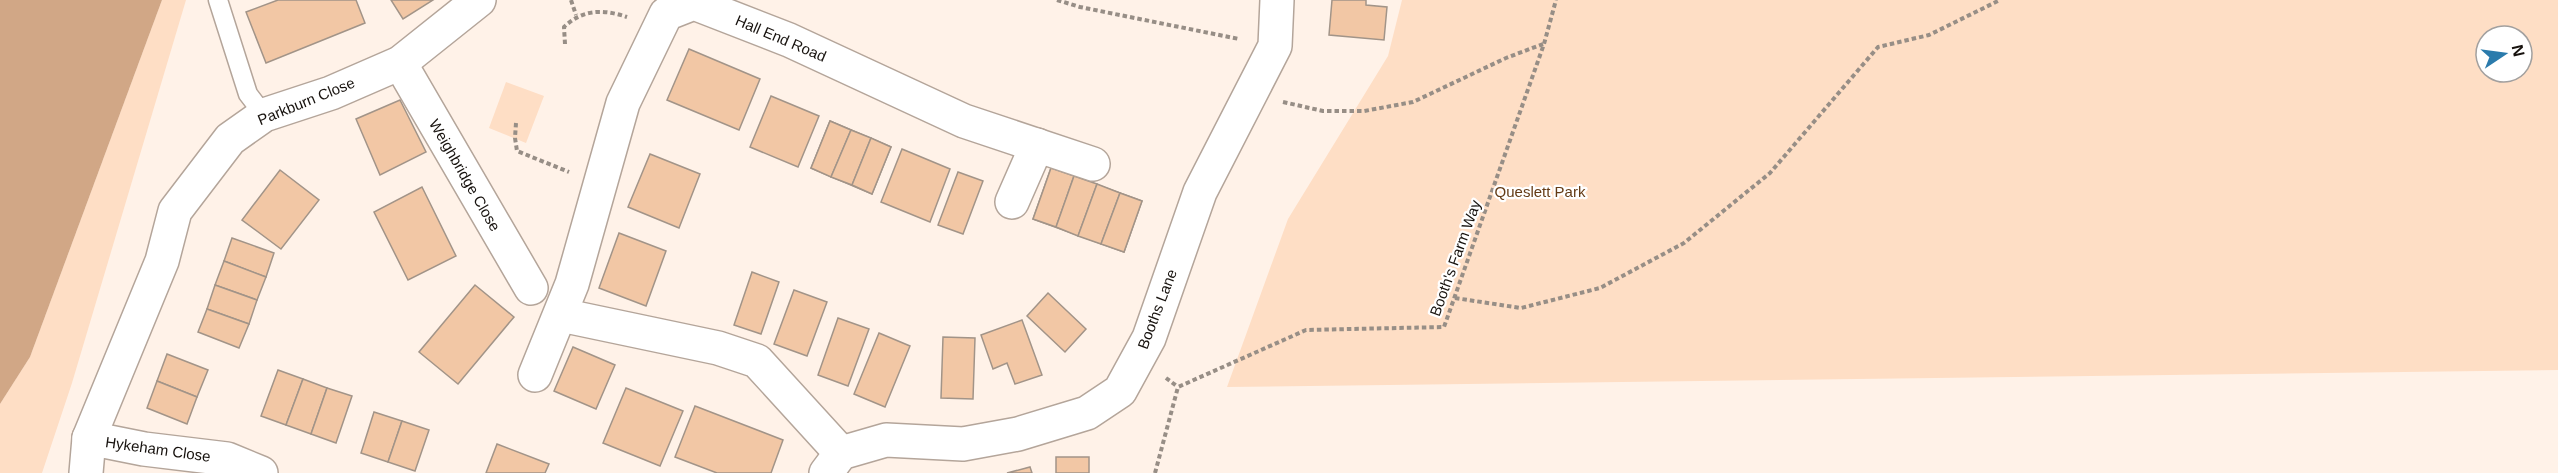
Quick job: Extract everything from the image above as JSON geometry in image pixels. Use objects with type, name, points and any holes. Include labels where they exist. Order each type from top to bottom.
[{"type":"street","name":"Parkburn Close","points":[[86,473],[89,438],[162,261],[175,211],[230,139],[264,116],[331,93],[400,63],[479,0]]},
{"type":"street","name":"Booths Lane","points":[[833,463],[886,440],[963,444],[1018,434],[1087,413],[1120,391],[1149,338],[1200,192],[1254,92],[1275,46],[1277,0]]},
{"type":"street","name":"Hall End Road","points":[[535,375],[561,315],[623,103],[666,14],[694,3],[789,40],[964,121],[1093,164]]},
{"type":"street","name":"Weighbridge Close","points":[[400,63],[531,288]]},
{"type":"street","points":[[1012,202],[1037,145]]},
{"type":"street","points":[[561,315],[718,348],[757,361],[833,463]]},
{"type":"street","name":"Hykeham Close","points":[[89,438],[144,449],[227,459],[261,473]]},
{"type":"lane","points":[[218,0],[248,94],[264,116]]},
{"type":"path","points":[[571,0],[576,15]]},
{"type":"path","points":[[1057,0],[1080,7],[1275,46]]},
{"type":"path","name":"Booth's Farm Way","points":[[1155,473],[1178,387],[1306,330],[1444,327],[1544,44],[1556,0]]},
{"type":"path","points":[[1455,298],[1521,308],[1600,288],[1684,243],[1770,173],[1878,47],[1929,35],[2000,0]]},
{"type":"path","points":[[565,44],[564,27],[576,15],[609,11],[658,28]]},
{"type":"path","points":[[1254,92],[1275,100],[1323,111],[1364,111],[1413,102],[1506,58],[1544,44]]},
{"type":"path","points":[[516,123],[517,151],[600,185]]},
{"type":"green space","points":[[162,0],[186,0],[72,383],[42,473],[0,473],[0,404],[30,357]]},
{"type":"green space","name":"Queslett Park","points":[[1402,0],[2558,0],[2558,370],[1227,387],[1288,219],[1388,56]]},
{"type":"green space","points":[[506,82],[544,96],[526,143],[489,128]]},
{"type":"shaded area","points":[[0,0],[162,0],[30,357],[0,404]]},
{"type":"building","points":[[278,0],[356,0],[365,23],[266,63],[246,12]]},
{"type":"building","points":[[391,0],[433,0],[403,19]]},
{"type":"building","points":[[1332,0],[1366,0],[1366,5],[1387,7],[1384,40],[1329,35]]},
{"type":"building","points":[[689,49],[760,79],[739,130],[667,100]]},
{"type":"building","points":[[771,96],[819,116],[798,167],[750,147]]},
{"type":"building","points":[[400,100],[426,152],[380,175],[356,119]]},
{"type":"building","points":[[830,121],[891,147],[872,194],[811,168]]},
{"type":"building","points":[[830,121],[851,130],[831,177],[811,168]]},
{"type":"building","points":[[851,130],[871,138],[852,185],[831,177]]},
{"type":"building","points":[[871,138],[891,147],[872,194],[852,185]]},
{"type":"building","points":[[902,149],[950,169],[930,222],[881,202]]},
{"type":"building","points":[[650,154],[700,174],[679,228],[628,207]]},
{"type":"building","points":[[1051,168],[1142,201],[1124,252],[1033,219]]},
{"type":"building","points":[[1051,168],[1074,176],[1056,227],[1033,219]]},
{"type":"building","points":[[280,170],[319,200],[281,249],[242,220]]},
{"type":"building","points":[[958,172],[983,181],[963,234],[938,225]]},
{"type":"building","points":[[1074,176],[1097,184],[1078,236],[1056,227]]},
{"type":"building","points":[[1097,184],[1120,193],[1101,244],[1078,236]]},
{"type":"building","points":[[422,187],[456,256],[408,280],[374,212]]},
{"type":"building","points":[[1120,193],[1142,201],[1124,252],[1101,244]]},
{"type":"building","points":[[619,233],[666,251],[646,306],[599,288]]},
{"type":"building","points":[[232,238],[274,253],[266,277],[224,261]]},
{"type":"building","points":[[224,261],[266,277],[257,300],[215,285]]},
{"type":"building","points":[[752,272],[779,282],[761,334],[734,325]]},
{"type":"building","points":[[215,285],[257,300],[249,324],[207,309]]},
{"type":"building","points":[[475,285],[514,317],[458,384],[419,352]]},
{"type":"building","points":[[794,290],[827,302],[807,356],[774,344]]},
{"type":"building","points":[[1048,293],[1086,329],[1065,352],[1027,316]]},
{"type":"building","points":[[207,309],[249,324],[239,348],[198,332]]},
{"type":"building","points":[[838,318],[869,329],[848,386],[818,375]]},
{"type":"building","points":[[1022,320],[1042,375],[1015,384],[1007,363],[993,369],[981,335]]},
{"type":"building","points":[[879,333],[910,346],[885,407],[854,394]]},
{"type":"building","points":[[943,337],[975,338],[973,399],[941,398]]},
{"type":"building","points":[[573,347],[615,365],[596,409],[554,391]]},
{"type":"building","points":[[167,354],[208,370],[197,397],[157,381]]},
{"type":"building","points":[[278,370],[303,379],[286,425],[261,416]]},
{"type":"building","points":[[303,379],[327,388],[311,434],[286,425]]},
{"type":"building","points":[[157,381],[197,397],[187,424],[147,408]]},
{"type":"building","points":[[327,388],[352,396],[336,443],[311,434]]},
{"type":"building","points":[[626,388],[683,411],[660,466],[603,443]]},
{"type":"building","points":[[695,406],[783,440],[771,473],[717,473],[675,457]]},
{"type":"building","points":[[374,412],[402,421],[388,462],[361,453]]},
{"type":"building","points":[[402,421],[429,430],[415,471],[388,462]]},
{"type":"building","points":[[497,444],[549,464],[545,473],[486,473]]},
{"type":"building","points":[[1056,457],[1089,457],[1089,473],[1056,473]]},
{"type":"building","points":[[1030,467],[1032,473],[1007,473]]}]
